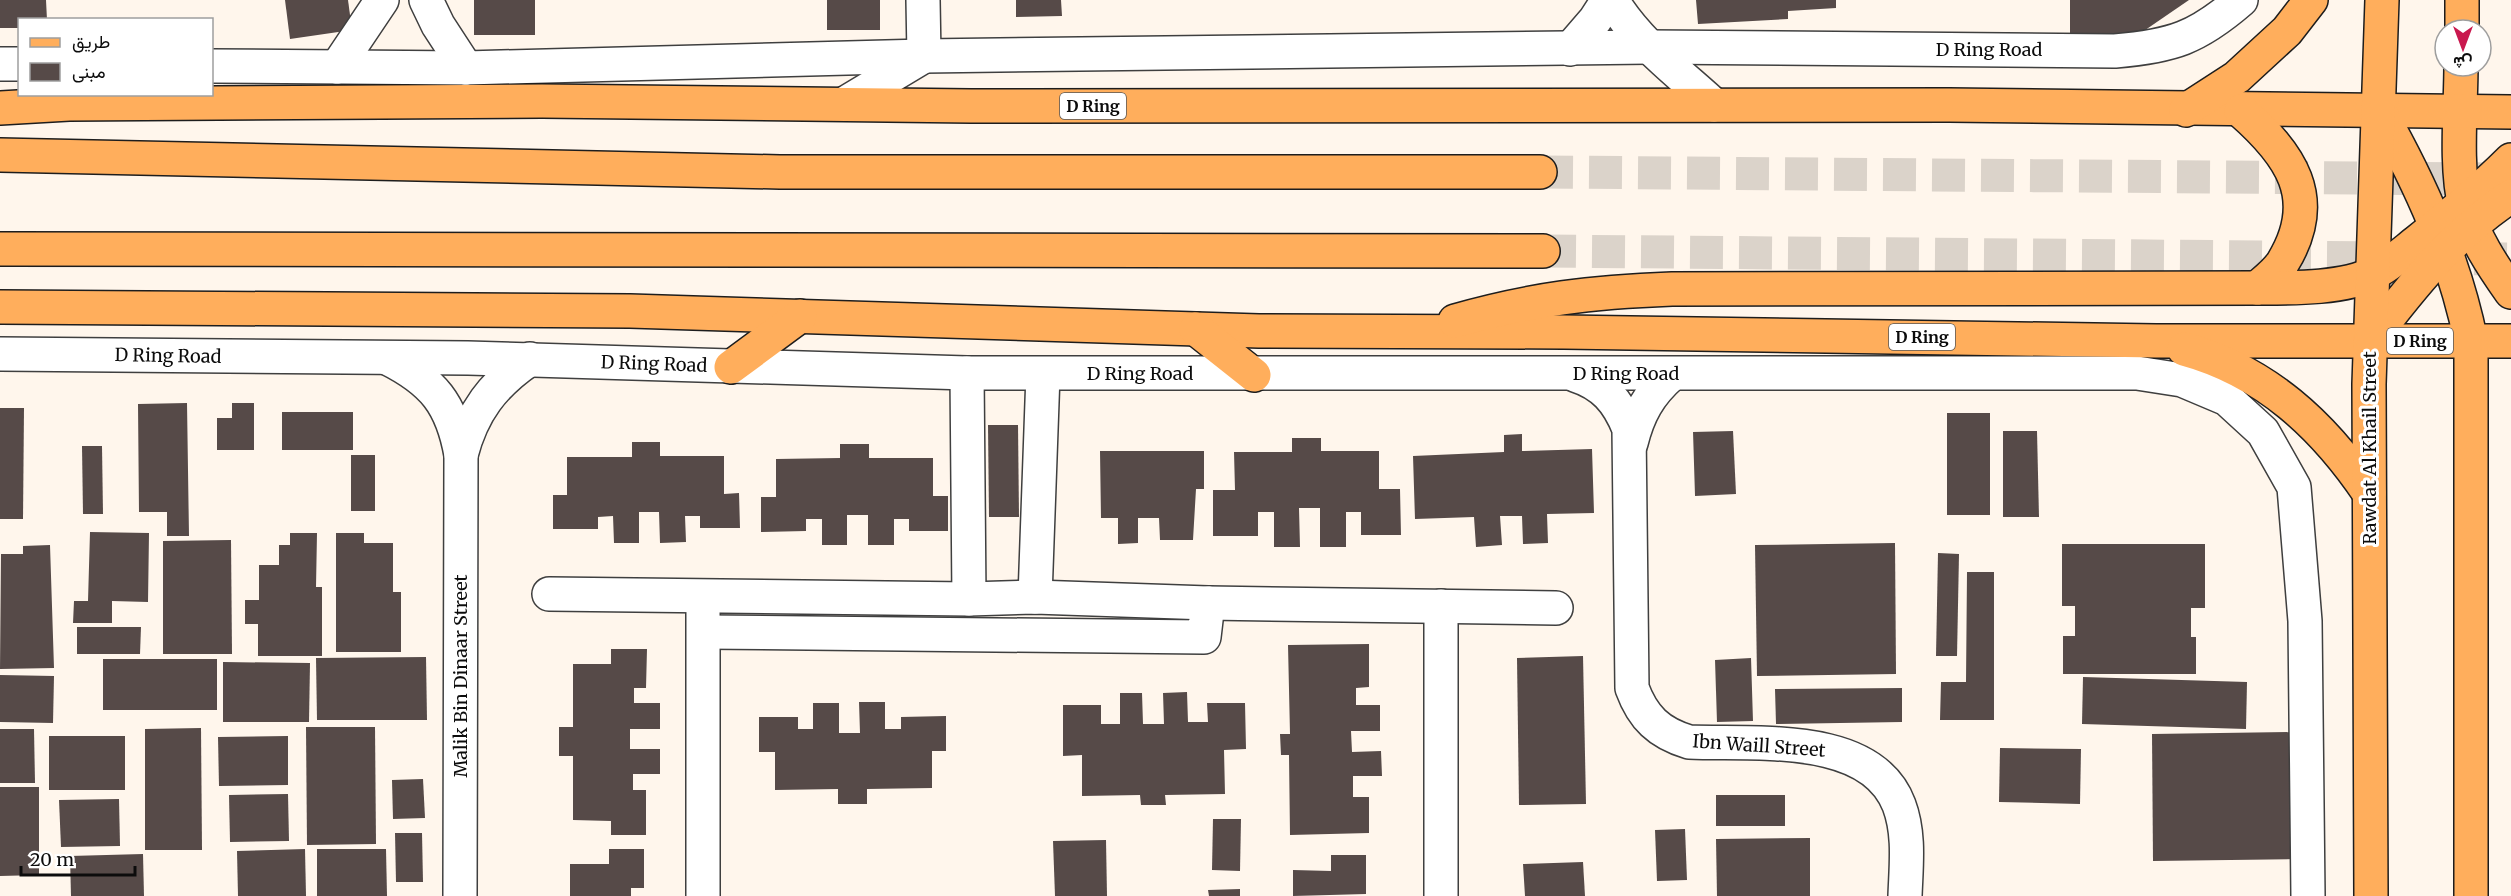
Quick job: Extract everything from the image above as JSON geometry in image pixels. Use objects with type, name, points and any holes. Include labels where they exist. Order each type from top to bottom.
[{"type":"main road","points":[[2186,110],[2237,77],[2287,31],[2311,0]]},
{"type":"main road","name":"Rawdat Al Khail Street","points":[[2371,896],[2368,493],[2370,341],[2380,112],[2382,0]]},
{"type":"main road","points":[[2462,0],[2462,18]]},
{"type":"main road","points":[[2462,78],[2468,215],[2492,265],[2511,292]]},
{"type":"main road","name":"D Ring","points":[[0,108],[80,104],[542,101],[844,105],[1949,105],[2241,111],[2511,112]]},
{"type":"main road","points":[[2241,111],[2270,136],[2291,164],[2300,198],[2297,233],[2282,264],[2257,288]]},
{"type":"main road","points":[[2380,112],[2421,187],[2442,237],[2462,298],[2471,341],[2471,896]]},
{"type":"main road","points":[[0,155],[780,172],[1540,172]]},
{"type":"main road","points":[[1417,332],[1510,305],[1590,292],[1672,289],[2298,288],[2373,274],[2442,237],[2468,215],[2511,160]]},
{"type":"main road","points":[[2468,215],[2511,196]]},
{"type":"main road","points":[[2370,341],[2408,291],[2442,237]]},
{"type":"main road","points":[[0,249],[1543,251]]},
{"type":"main road","name":"D Ring","points":[[0,307],[630,311],[1196,329],[1417,332],[2156,341],[2511,341]]},
{"type":"main road","points":[[731,367],[800,316]]},
{"type":"main road","points":[[1196,329],[1254,375]]},
{"type":"main road","points":[[2156,341],[2200,353],[2241,371],[2279,394],[2314,423],[2344,456],[2368,493]]},
{"type":"street","points":[[337,67],[382,0]]},
{"type":"street","points":[[426,0],[442,33],[466,68]]},
{"type":"street","points":[[844,105],[924,56],[923,0]]},
{"type":"street","points":[[1570,49],[1610,0],[1624,20],[1650,47],[1714,105]]},
{"type":"street","name":"D Ring Road","points":[[213,66],[466,68],[924,56],[1650,47],[2115,51],[2154,48],[2187,39],[2214,23],[2241,0]]},
{"type":"street","points":[[0,64],[18,64]]},
{"type":"street","name":"D Ring Road","points":[[0,354],[530,360],[967,374],[2137,374],[2182,380],[2227,399],[2263,432],[2294,487],[2305,621],[2308,896]]},
{"type":"street","name":"Malik Bin Dinaar Street","points":[[387,358],[410,370],[431,386],[446,406],[457,430],[461,455],[460,896]]},
{"type":"street","name":"Malik Bin Dinaar Street","points":[[461,455],[467,432],[478,410],[510,373],[530,360]]},
{"type":"street","points":[[967,374],[969,599]]},
{"type":"street","points":[[1035,597],[1043,374]]},
{"type":"street","name":"Ibn Waill Street","points":[[1574,374],[1590,380],[1617,403],[1629,429],[1631,443],[1632,688],[1638,706],[1650,722],[1668,736],[1689,742],[1824,748],[1856,759],[1882,777],[1899,804],[1906,836],[1905,896]]},
{"type":"street","name":"Ibn Waill Street","points":[[1631,443],[1636,421],[1646,401],[1672,374]]},
{"type":"street","points":[[549,594],[969,599],[1035,597],[1209,603],[1556,608]]},
{"type":"street","points":[[703,596],[703,896]]},
{"type":"street","points":[[704,632],[1204,637],[1209,603]]},
{"type":"street","points":[[1441,606],[1442,896]]},
{"type":"building","points":[[0,0],[46,0],[47,18],[18,18],[18,28],[0,28]]},
{"type":"building","points":[[285,0],[348,0],[352,30],[290,39]]},
{"type":"building","points":[[474,0],[535,0],[535,35],[474,35]]},
{"type":"building","points":[[827,0],[880,0],[880,30],[827,30]]},
{"type":"building","points":[[1016,0],[1061,0],[1062,16],[1016,17]]},
{"type":"building","points":[[1696,0],[1836,0],[1836,8],[1788,11],[1788,19],[1698,24]]},
{"type":"building","points":[[2070,0],[2189,0],[2135,37],[2070,38]]},
{"type":"building","points":[[187,403],[189,536],[167,536],[167,512],[139,512],[138,404]]},
{"type":"building","points":[[232,403],[254,403],[254,450],[217,450],[217,418],[232,418]]},
{"type":"building","points":[[0,408],[24,408],[23,519],[0,519]]},
{"type":"building","points":[[282,412],[353,412],[353,450],[282,450]]},
{"type":"building","points":[[1947,413],[1990,413],[1990,515],[1947,515]]},
{"type":"building","points":[[988,425],[1018,425],[1019,517],[989,517]]},
{"type":"building","points":[[1733,431],[1736,494],[1695,496],[1693,432]]},
{"type":"building","points":[[2003,431],[2037,431],[2039,517],[2003,517]]},
{"type":"building","points":[[1522,434],[1522,451],[1592,449],[1594,513],[1547,514],[1548,543],[1523,544],[1522,516],[1500,516],[1502,545],[1476,547],[1474,517],[1415,519],[1413,456],[1504,452],[1504,435]]},
{"type":"building","points":[[1292,438],[1321,438],[1321,451],[1379,451],[1379,489],[1400,489],[1401,535],[1361,535],[1361,512],[1346,512],[1346,547],[1320,547],[1320,508],[1299,508],[1300,547],[1274,547],[1274,512],[1258,512],[1258,536],[1213,536],[1213,490],[1235,490],[1234,452],[1292,452]]},
{"type":"building","points":[[632,442],[660,442],[660,456],[724,456],[724,494],[739,493],[740,528],[700,528],[700,516],[685,516],[686,542],[660,543],[659,512],[639,512],[639,543],[614,543],[613,516],[598,517],[598,529],[553,529],[553,495],[567,495],[567,457],[632,457]]},
{"type":"building","points":[[840,444],[869,444],[869,458],[933,458],[933,496],[948,496],[948,531],[909,531],[909,519],[894,519],[894,545],[868,545],[868,515],[847,515],[847,545],[822,545],[822,519],[806,519],[806,531],[761,532],[761,497],[776,497],[776,459],[840,458]]},
{"type":"building","points":[[82,446],[102,446],[103,514],[83,514]]},
{"type":"building","points":[[1100,451],[1204,451],[1204,489],[1196,489],[1193,540],[1160,540],[1159,518],[1138,518],[1138,543],[1118,544],[1118,518],[1101,518]]},
{"type":"building","points":[[351,455],[375,455],[375,511],[351,511]]},
{"type":"building","points":[[90,532],[149,533],[148,602],[112,601],[112,623],[73,623],[74,601],[88,601]]},
{"type":"building","points":[[290,533],[317,533],[316,587],[322,587],[322,656],[258,656],[258,624],[245,624],[245,600],[259,600],[259,565],[279,565],[279,545],[290,545]]},
{"type":"building","points":[[336,533],[364,533],[364,543],[393,543],[393,592],[401,592],[401,652],[336,652]]},
{"type":"building","points":[[231,540],[232,654],[163,654],[163,541]]},
{"type":"building","points":[[1895,543],[1896,674],[1757,676],[1755,545]]},
{"type":"building","points":[[2062,544],[2205,544],[2205,608],[2191,608],[2191,637],[2196,637],[2196,674],[2063,674],[2063,636],[2075,636],[2075,606],[2062,606]]},
{"type":"building","points":[[50,545],[54,668],[0,669],[1,554],[23,554],[23,546]]},
{"type":"building","points":[[1938,553],[1959,554],[1957,656],[1936,656]]},
{"type":"building","points":[[1967,572],[1994,572],[1994,720],[1940,720],[1941,682],[1966,682]]},
{"type":"building","points":[[77,627],[141,627],[140,654],[77,654]]},
{"type":"building","points":[[1369,644],[1369,687],[1356,688],[1356,705],[1380,705],[1380,731],[1351,731],[1352,752],[1381,751],[1382,776],[1353,776],[1353,797],[1369,797],[1369,833],[1290,835],[1289,755],[1281,755],[1280,734],[1290,734],[1288,645]]},
{"type":"building","points":[[611,649],[647,649],[646,688],[634,688],[634,703],[660,703],[660,729],[630,729],[630,749],[660,749],[660,774],[633,774],[633,790],[646,790],[646,835],[611,835],[611,821],[573,820],[573,756],[559,756],[559,727],[573,727],[573,664],[611,664]]},
{"type":"building","points":[[1583,656],[1586,804],[1519,805],[1517,658]]},
{"type":"building","points":[[426,657],[427,720],[317,720],[316,658]]},
{"type":"building","points":[[1751,658],[1753,721],[1717,722],[1715,660]]},
{"type":"building","points":[[103,659],[217,659],[217,710],[103,710]]},
{"type":"building","points":[[223,662],[310,663],[309,722],[223,722]]},
{"type":"building","points":[[0,675],[54,676],[53,723],[0,722]]},
{"type":"building","points":[[2083,677],[2247,682],[2246,729],[2082,724]]},
{"type":"building","points":[[1902,688],[1902,722],[1776,724],[1775,689]]},
{"type":"building","points":[[1187,692],[1188,722],[1208,722],[1207,703],[1245,703],[1246,749],[1224,750],[1225,794],[1165,795],[1166,805],[1141,805],[1140,795],[1082,796],[1082,755],[1063,756],[1063,705],[1101,705],[1101,724],[1120,724],[1120,693],[1142,693],[1143,724],[1164,724],[1163,693]]},
{"type":"building","points":[[859,702],[885,702],[885,729],[901,729],[901,717],[946,716],[946,751],[932,751],[932,788],[867,789],[867,804],[838,804],[838,789],[775,790],[775,752],[759,752],[759,717],[798,717],[798,729],[813,729],[813,703],[839,703],[839,733],[860,733]]},
{"type":"building","points":[[306,727],[375,727],[376,844],[307,845]]},
{"type":"building","points":[[201,728],[202,850],[145,850],[145,729]]},
{"type":"building","points":[[0,729],[34,729],[35,783],[0,783]]},
{"type":"building","points":[[2295,732],[2297,859],[2153,861],[2152,734]]},
{"type":"building","points":[[49,736],[125,736],[125,790],[49,790]]},
{"type":"building","points":[[288,736],[288,785],[219,786],[218,737]]},
{"type":"building","points":[[2000,748],[2081,749],[2080,804],[1999,802]]},
{"type":"building","points":[[423,779],[425,818],[393,819],[392,780]]},
{"type":"building","points":[[0,787],[39,787],[39,875],[0,876]]},
{"type":"building","points":[[288,794],[289,841],[230,842],[229,795]]},
{"type":"building","points":[[1716,795],[1785,795],[1785,826],[1716,826]]},
{"type":"building","points":[[119,799],[120,846],[61,847],[59,800]]},
{"type":"building","points":[[1213,819],[1241,819],[1240,871],[1212,870]]},
{"type":"building","points":[[1685,829],[1687,880],[1657,881],[1655,830]]},
{"type":"building","points":[[395,833],[422,833],[423,882],[396,882]]},
{"type":"building","points":[[1810,838],[1810,896],[1717,896],[1716,839]]},
{"type":"building","points":[[1106,840],[1107,896],[1055,896],[1053,841]]},
{"type":"building","points":[[305,849],[306,896],[238,896],[237,851]]},
{"type":"building","points":[[317,849],[386,849],[387,896],[317,896]]},
{"type":"building","points":[[609,849],[644,849],[644,888],[631,888],[631,896],[570,896],[570,864],[609,864]]},
{"type":"building","points":[[143,854],[144,896],[71,896],[70,856]]},
{"type":"building","points":[[1331,855],[1366,855],[1366,894],[1293,896],[1293,870],[1331,871]]},
{"type":"building","points":[[1583,862],[1585,896],[1525,896],[1523,864]]},
{"type":"building","points":[[1240,889],[1240,896],[1209,896],[1208,890]]},
{"type":"tunnel","points":[[1540,172],[2488,179]]},
{"type":"tunnel","points":[[1543,251],[2511,259]]}]
